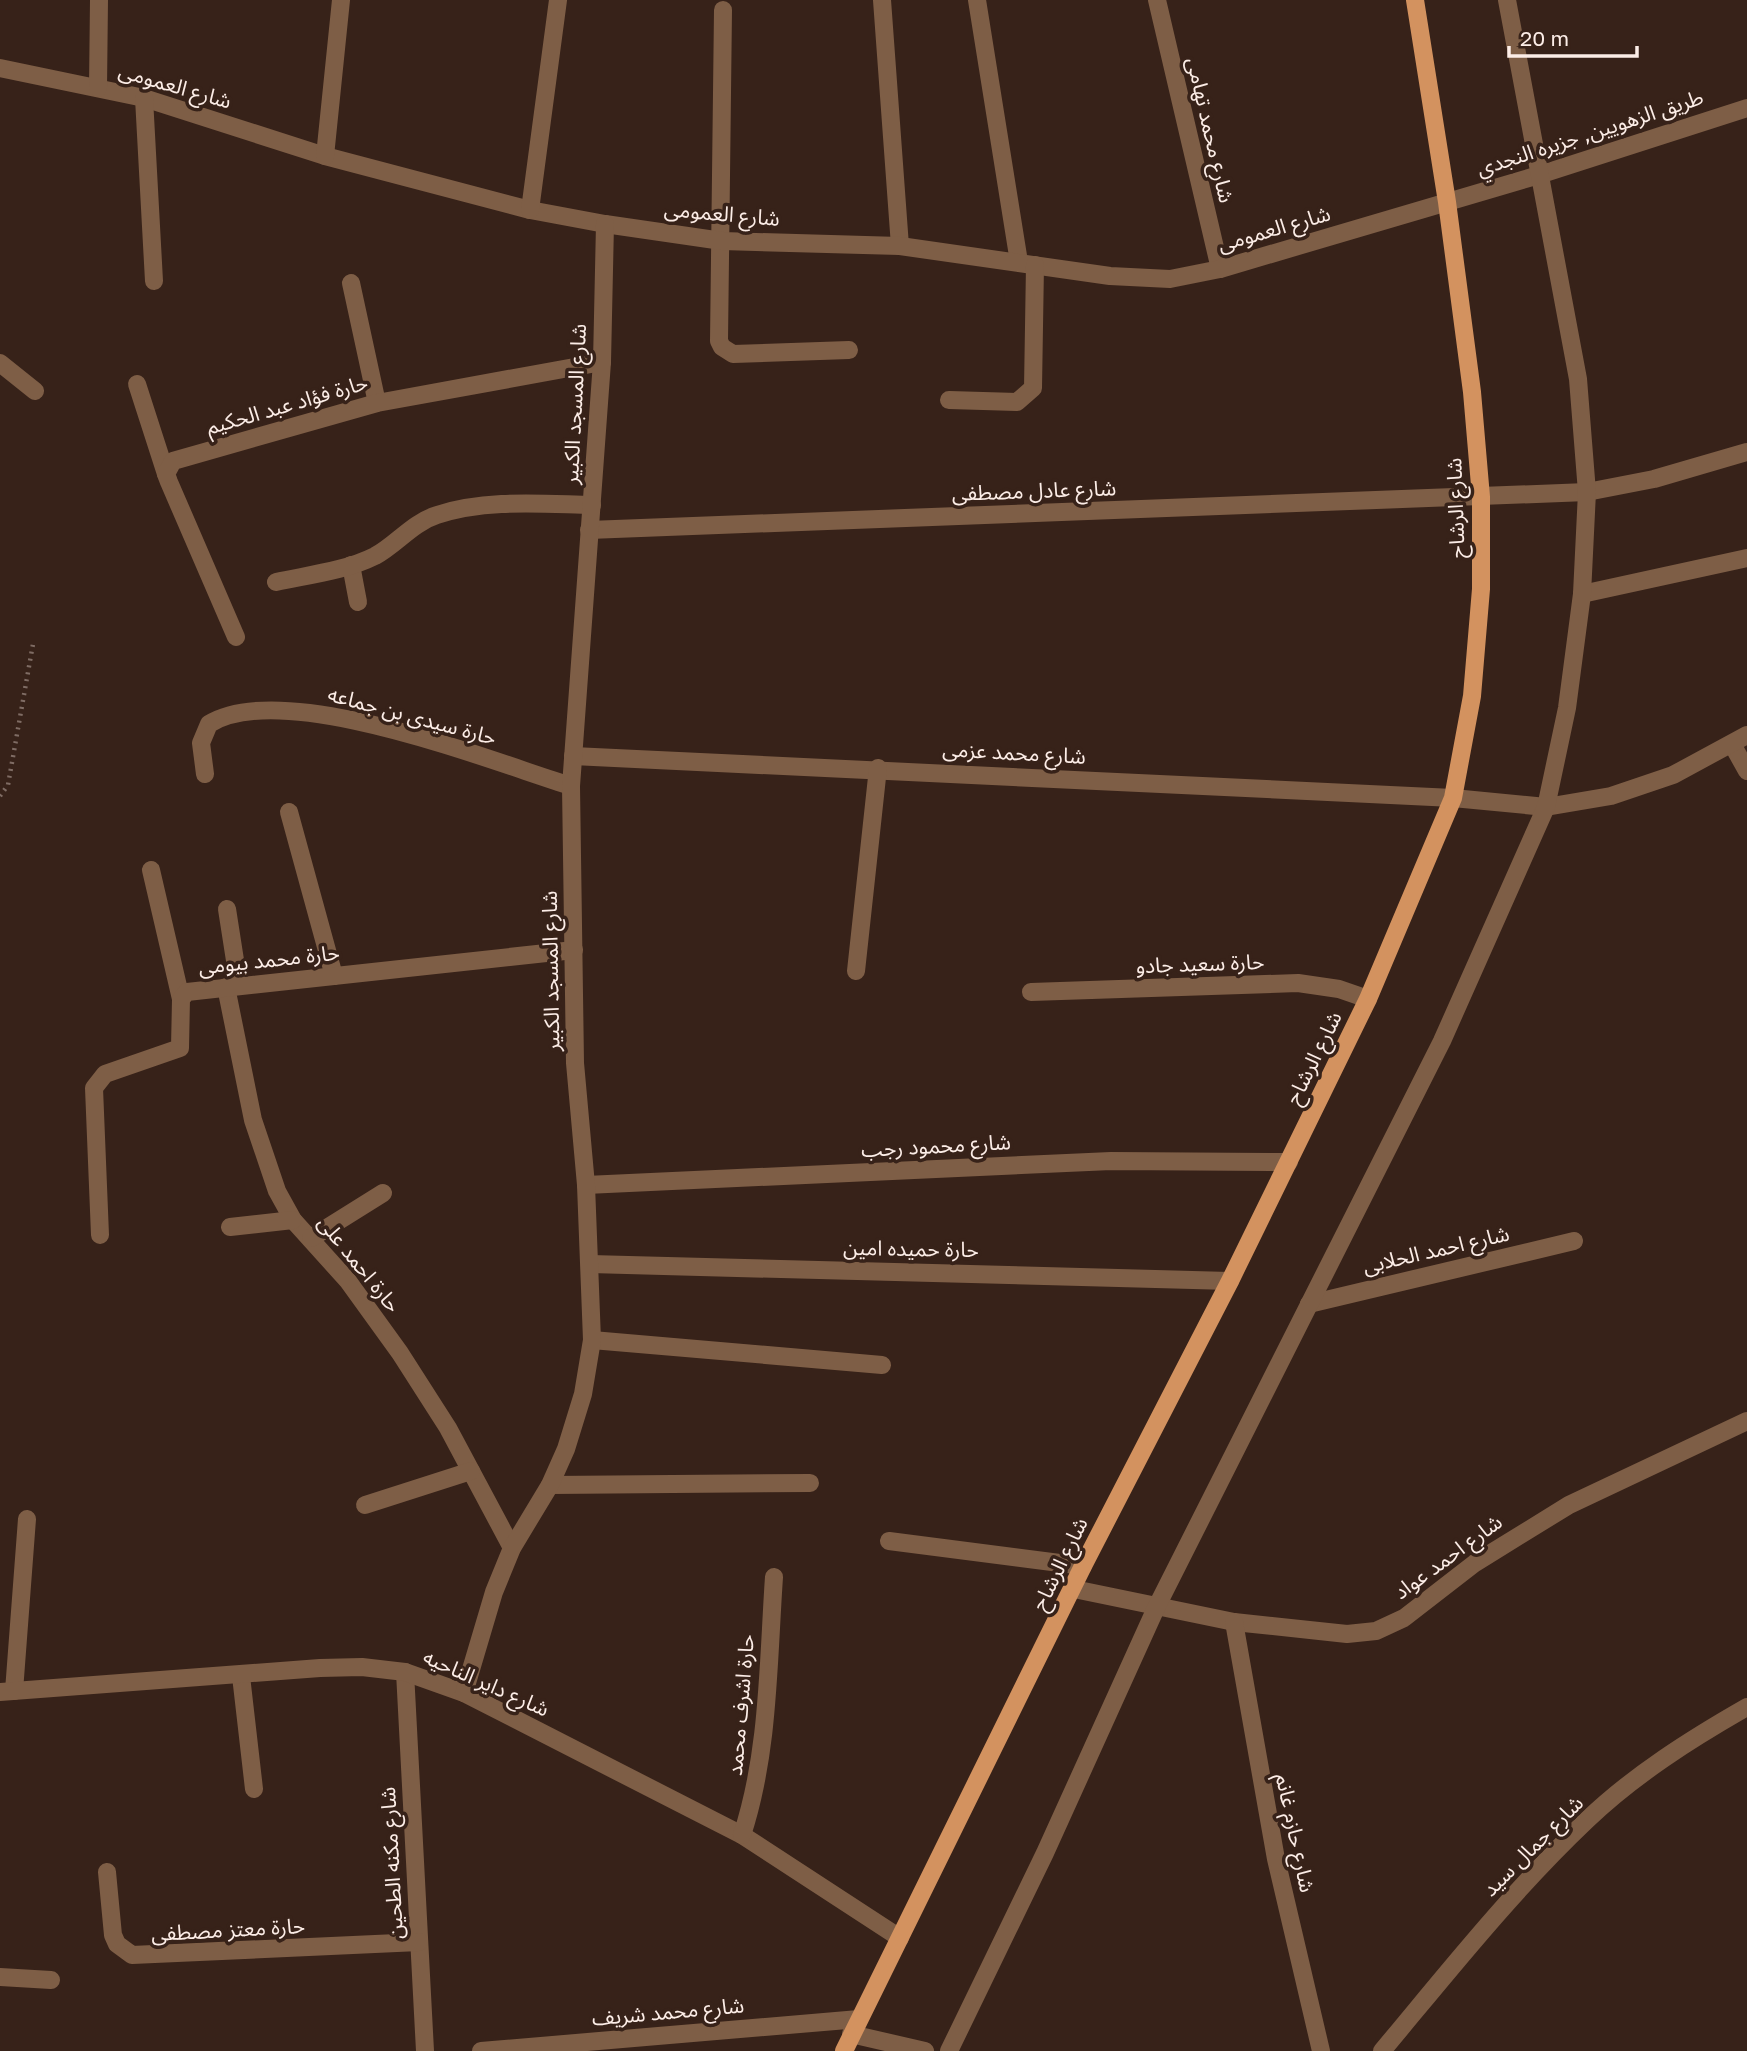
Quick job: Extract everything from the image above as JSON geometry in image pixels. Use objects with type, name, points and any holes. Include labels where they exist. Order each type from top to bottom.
[{"type":"main road","name":"شارع الرشاح","points":[[851,2035],[1074,1589],[1083,1566],[1289,1162],[1368,999],[1453,798],[1472,696],[1481,589],[1481,497],[1472,393],[1447,202],[1415,0]]},
{"type":"street","points":[[98,88],[99,0]]},
{"type":"street","points":[[326,156],[341,0]]},
{"type":"street","points":[[530,210],[558,0]]},
{"type":"street","points":[[882,0],[900,246]]},
{"type":"street","points":[[949,400],[1017,402],[1032,388],[1027,263],[976,0]]},
{"type":"street","name":"شارع محمد تهامى","points":[[1157,0],[1220,270]]},
{"type":"street","points":[[949,2051],[1045,1853],[1156,1608],[1442,1041],[1546,807],[1567,708],[1582,594],[1587,492],[1578,379],[1507,0]]},
{"type":"street","points":[[723,10],[719,341],[722,347],[740,354],[849,350]]},
{"type":"street","name":"شارع العمومى","points":[[0,68],[144,98],[326,156],[530,210],[606,225],[722,241],[900,246],[1110,276],[1170,279],[1220,270],[1447,202]]},
{"type":"street","points":[[144,98],[154,281]]},
{"type":"street","name":"طريق الزهويين, جزيره النجدي","points":[[1447,202],[1747,107]]},
{"type":"street","name":"شارع المسجد الكبير","points":[[464,1693],[494,1592],[512,1548],[550,1485],[566,1448],[583,1394],[592,1340],[586,1185],[575,1063],[571,786],[602,362],[606,225]]},
{"type":"street","points":[[351,283],[377,403]]},
{"type":"street","name":"حارة فؤاد عبد الحكيم","points":[[166,474],[173,461],[377,403],[602,362]]},
{"type":"street","points":[[0,363],[35,391]]},
{"type":"street","points":[[138,384],[166,474],[236,637]]},
{"type":"street","name":"شارع عادل مصطفى","points":[[589,530],[1587,492],[1654,479],[1747,452]]},
{"type":"street","points":[[276,582],[351,565],[385,550],[416,524],[450,511],[506,504],[592,505]]},
{"type":"street","points":[[1582,594],[1747,558]]},
{"type":"street","points":[[351,565],[358,602]]},
{"type":"street","name":"حارة سيدى بن جماعه","points":[[205,774],[201,743],[209,724],[228,716],[290,709],[386,728],[571,786]]},
{"type":"street","points":[[1740,740],[1747,771]]},
{"type":"street","name":"شارع محمد عزمى","points":[[573,756],[878,768],[1453,798],[1546,807],[1611,796],[1673,775],[1740,740]]},
{"type":"street","points":[[856,971],[878,768]]},
{"type":"street","points":[[289,811],[334,976]]},
{"type":"street","points":[[150,870],[181,999]]},
{"type":"street","name":"حارة احمد على","points":[[227,909],[232,986],[253,1120],[266,1165],[293,1220],[348,1281],[400,1353],[449,1429],[512,1548]]},
{"type":"street","name":"حارة محمد بيومى","points":[[100,1235],[94,1088],[105,1074],[180,1048],[181,999],[187,992],[574,950]]},
{"type":"street","name":"حارة سعيد جادو","points":[[1031,992],[1316,984],[1368,999]]},
{"type":"street","name":"شارع محمود رجب","points":[[586,1185],[1111,1161],[1289,1162]]},
{"type":"street","points":[[311,1238],[383,1193]]},
{"type":"street","points":[[230,1227],[293,1220]]},
{"type":"street","name":"شارع احمد الحلابى","points":[[1309,1304],[1574,1241]]},
{"type":"street","name":"حارة حميده امين","points":[[590,1264],[1230,1280]]},
{"type":"street","points":[[592,1340],[883,1365]]},
{"type":"street","name":"شارع احمد عواد","points":[[1074,1589],[1234,1622],[1348,1634],[1376,1631],[1404,1618],[1475,1563],[1569,1504],[1747,1421]]},
{"type":"street","points":[[365,1505],[471,1471]]},
{"type":"street","points":[[550,1485],[810,1483]]},
{"type":"street","points":[[7,1692],[27,1519]]},
{"type":"street","points":[[889,1541],[1083,1566]]},
{"type":"street","name":"حارة اشرف محمد","points":[[742,1835],[756,1793],[774,1577]]},
{"type":"street","name":"شارع حازم غانم","points":[[1234,1622],[1276,1859],[1321,2051]]},
{"type":"street","name":"شارع داير الناحيه","points":[[7,1692],[362,1667],[405,1672],[464,1693],[742,1835],[900,1938]]},
{"type":"street","name":"شارع مكنه الطحين","points":[[405,1672],[425,2051]]},
{"type":"street","points":[[241,1676],[254,1788]]},
{"type":"street","name":"شارع جمال سيد","points":[[1382,2051],[1517,1891],[1589,1818],[1688,1741],[1747,1707]]},
{"type":"street","name":"حارة معتز مصطفى","points":[[107,1872],[113,1935],[117,1944],[132,1955],[419,1942]]},
{"type":"street","points":[[0,1977],[51,1980]]},
{"type":"street","name":"شارع محمد شريف","points":[[481,2051],[851,2035],[925,2051]]},
{"type":"path","points":[[0,796],[8,785],[33,644]]}]
